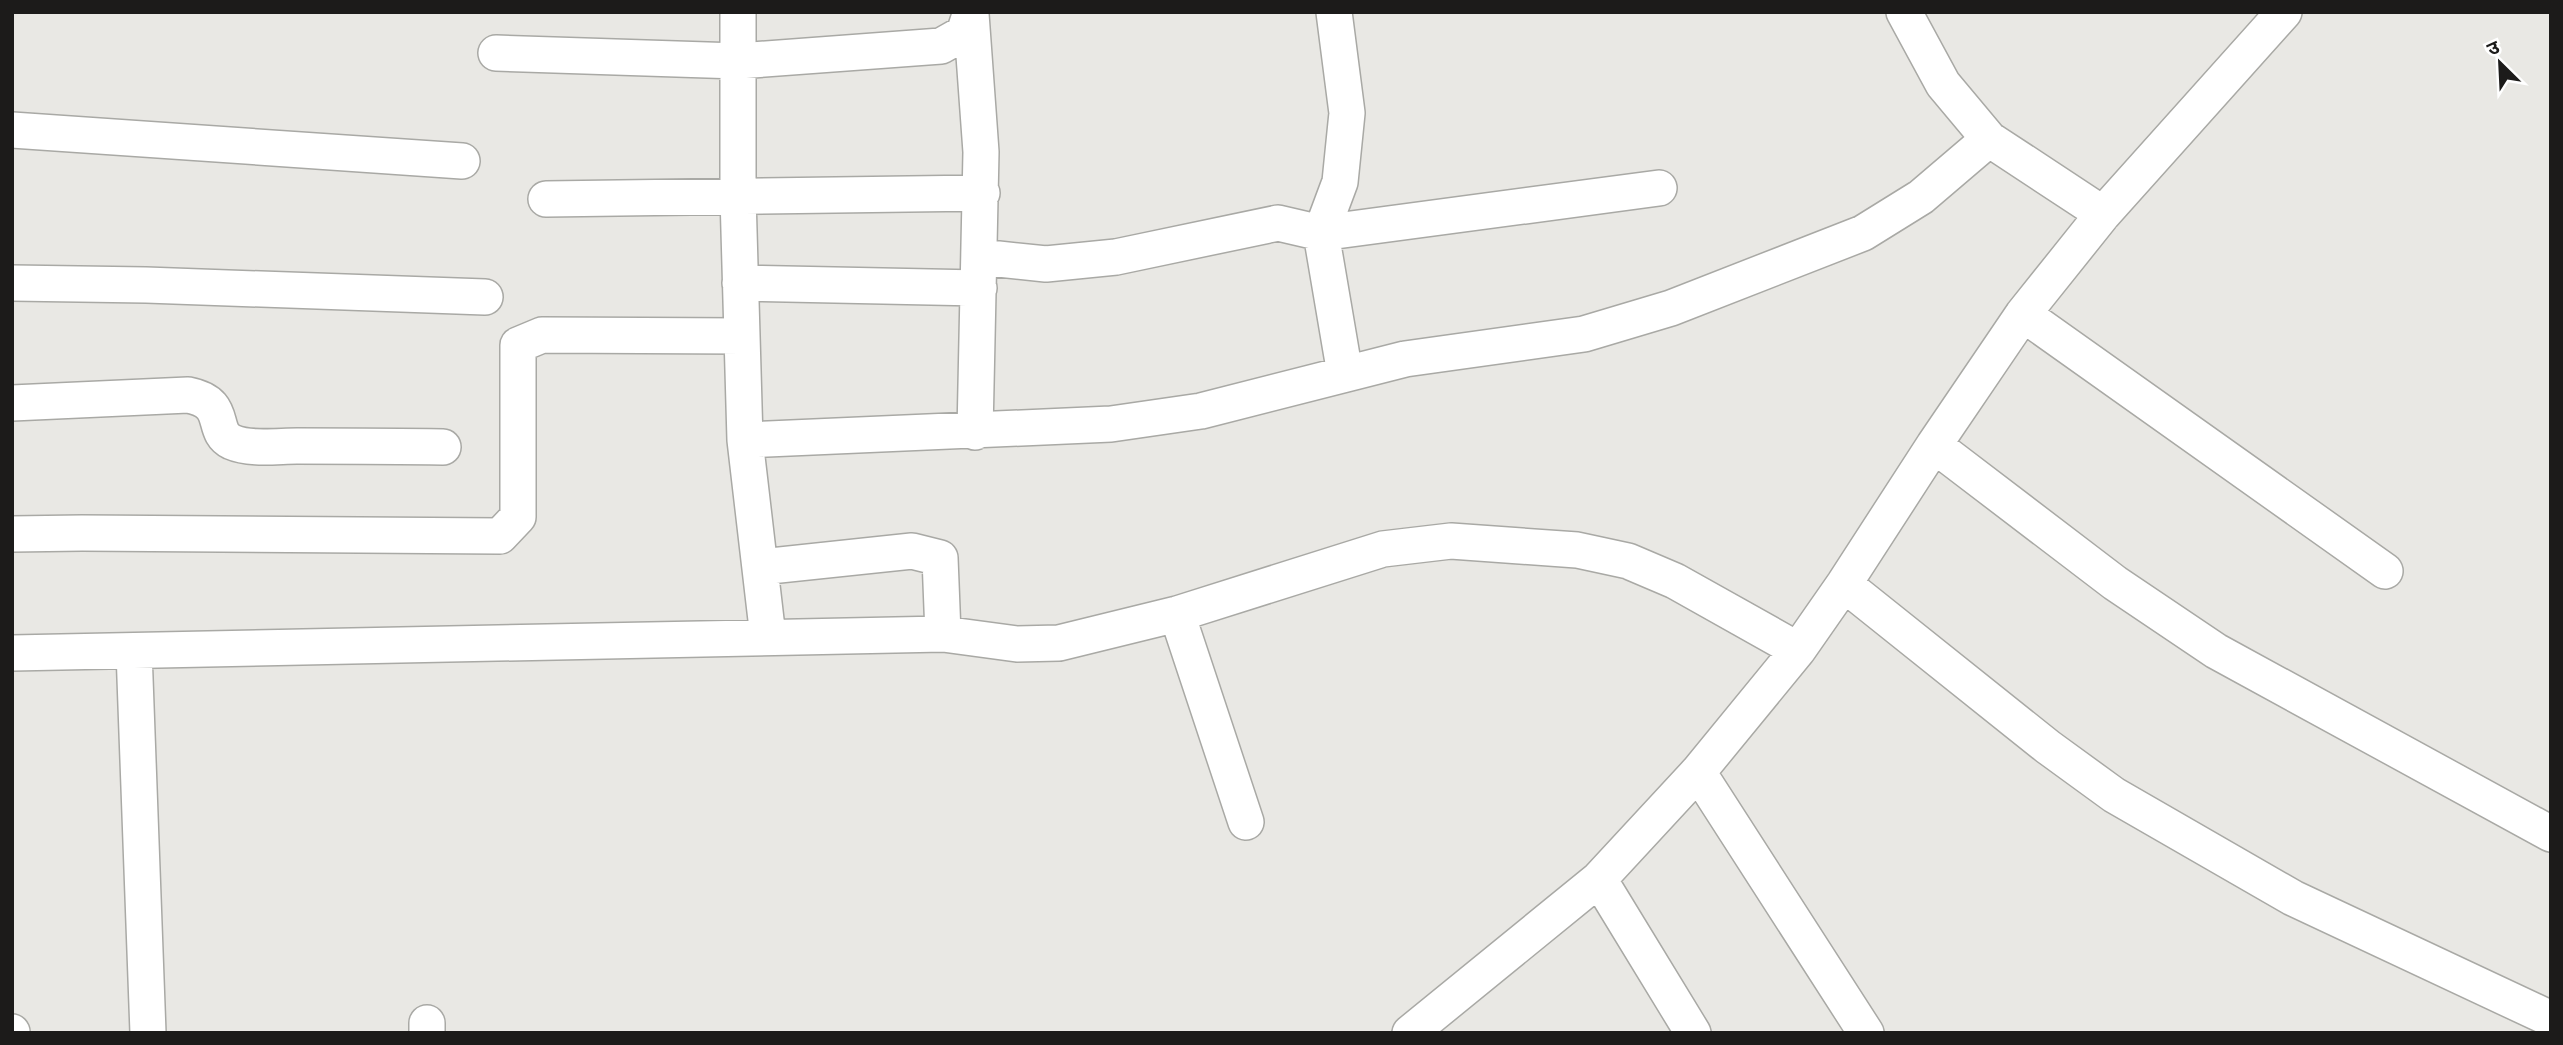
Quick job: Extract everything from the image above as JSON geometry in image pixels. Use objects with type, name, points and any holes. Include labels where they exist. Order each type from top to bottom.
[{"type":"street","points":[[738,12],[738,196],[745,440],[768,637]]},
{"type":"street","points":[[1334,12],[1347,114],[1340,181],[1321,233],[1345,374]]},
{"type":"street","points":[[1904,12],[1943,84],[1989,139],[2103,214]]},
{"type":"street","points":[[1410,1033],[1599,879],[1698,772],[1798,650],[2023,314],[2103,214],[2284,12]]},
{"type":"street","points":[[496,52],[738,61],[941,46],[964,33],[971,13]]},
{"type":"street","points":[[971,13],[982,192],[975,432]]},
{"type":"street","points":[[12,130],[462,161]]},
{"type":"street","points":[[745,440],[1111,424],[1202,411],[1405,359],[1584,334],[1671,308],[1863,233],[1922,197],[1989,139]]},
{"type":"street","points":[[740,284],[979,272],[1116,257],[1278,223],[1321,233],[1659,188]]},
{"type":"street","points":[[547,199],[982,192]]},
{"type":"street","points":[[12,283],[485,297]]},
{"type":"street","points":[[2023,314],[2385,571]]},
{"type":"street","points":[[12,534],[500,536],[519,517],[517,345],[542,335],[742,336]]},
{"type":"street","points":[[12,402],[188,395],[202,398],[212,405],[222,434],[233,442],[443,447]]},
{"type":"street","points":[[1934,445],[2115,583],[2216,651],[2551,834]]},
{"type":"street","points":[[12,653],[943,634],[1017,644],[1059,643],[1177,614],[1384,549],[1451,541],[1577,550],[1628,561],[1675,581],[1798,650]]},
{"type":"street","points":[[760,567],[912,551],[940,558],[943,634]]},
{"type":"street","points":[[1844,584],[2048,747],[2114,795],[2293,898],[2551,1019]]},
{"type":"street","points":[[1177,614],[1246,822]]},
{"type":"street","points":[[134,651],[148,1033]]},
{"type":"street","points":[[1698,772],[1866,1033]]},
{"type":"street","points":[[1599,879],[1693,1033]]}]
